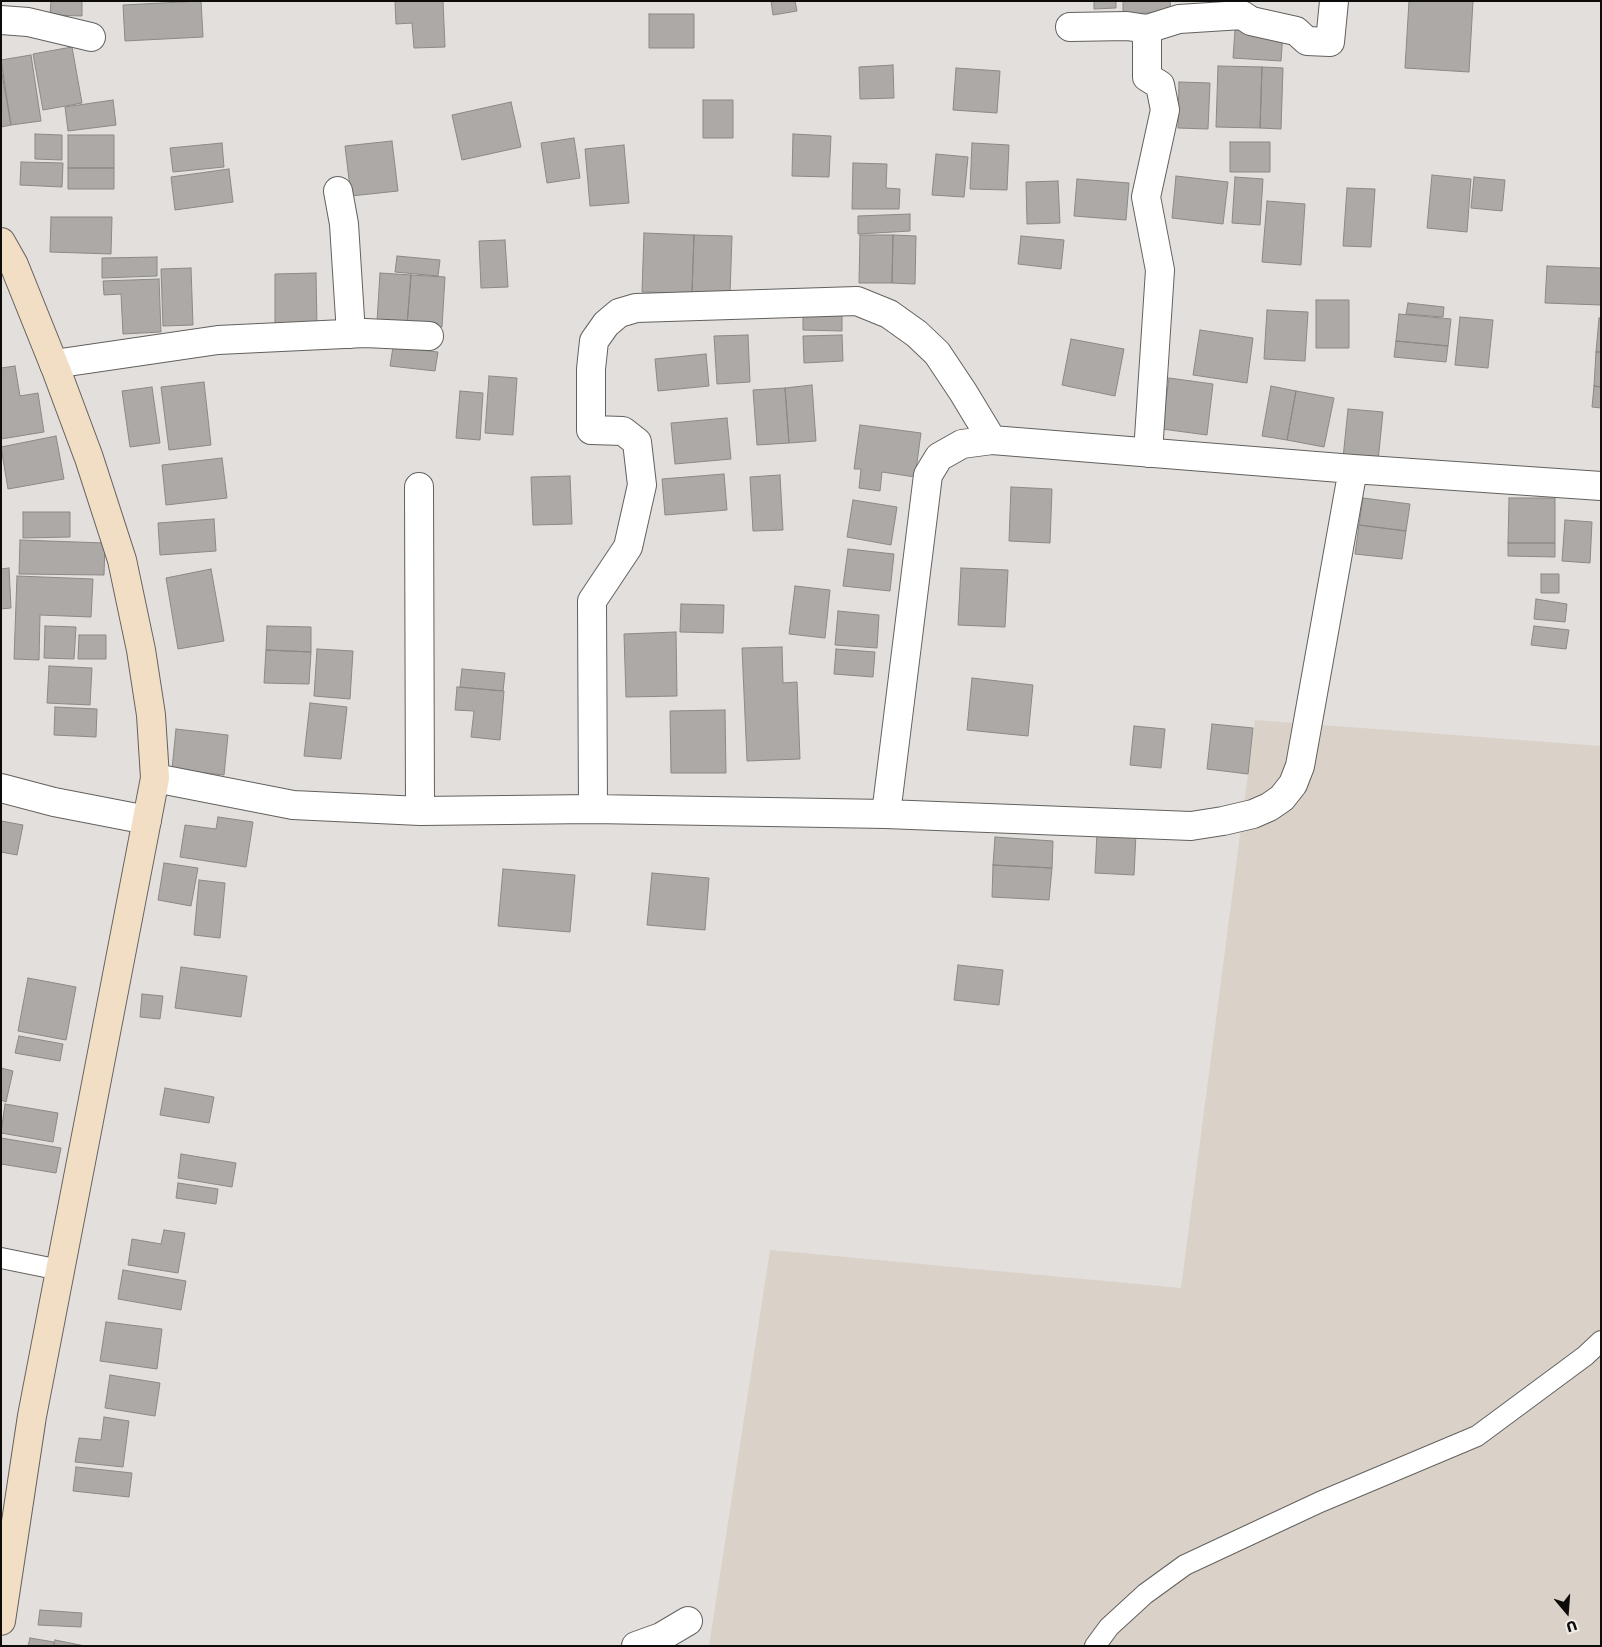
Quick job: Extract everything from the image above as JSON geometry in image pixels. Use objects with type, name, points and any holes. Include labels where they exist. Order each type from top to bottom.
[{"type":"street","points":[[1070,27],[1127,26],[1147,29],[1179,19],[1242,8],[1251,21],[1296,31],[1307,41],[1330,42],[1334,1]]},
{"type":"street","points":[[1,20],[28,22],[92,37]]},
{"type":"street","points":[[1147,29],[1147,77],[1160,85],[1165,110],[1146,197],[1160,270],[1148,453]]},
{"type":"street","points":[[338,191],[344,224],[351,334]]},
{"type":"street","points":[[1,1621],[7,1546],[155,778],[151,715],[141,650],[122,560],[89,458],[54,364],[5,257]]},
{"type":"street","points":[[592,809],[592,600],[628,547],[642,484],[636,442],[623,431],[591,430],[591,369],[594,341],[606,324],[619,312],[636,308],[857,301],[889,314],[917,334],[937,353],[964,392],[992,440]]},
{"type":"street","points":[[54,364],[218,340],[351,334],[429,336]]},
{"type":"street","points":[[886,814],[928,475],[939,458],[962,444],[992,440],[1353,469],[1601,486]]},
{"type":"street","points":[[155,778],[293,805],[420,810],[592,809],[886,814],[1192,826],[1223,822],[1253,814],[1269,807],[1282,798],[1293,784],[1300,766],[1353,469]]},
{"type":"street","points":[[419,487],[420,810]]},
{"type":"street","points":[[1,788],[54,802],[146,820]]},
{"type":"street","points":[[636,1646],[661,1637],[688,1621]]},
{"type":"lane","points":[[1,1258],[60,1270]]},
{"type":"lane","points":[[1095,1646],[1109,1627],[1145,1594],[1185,1565],[1320,1502],[1477,1436],[1585,1356],[1601,1341]]},
{"type":"shaded area","points":[[1255,720],[1601,746],[1601,1646],[709,1646],[770,1250],[1181,1288]]},
{"type":"building","points":[[51,1],[82,1],[82,16],[50,15]]},
{"type":"building","points":[[201,1],[203,37],[125,41],[123,5]]},
{"type":"building","points":[[395,1],[443,1],[445,47],[414,48],[412,23],[396,24]]},
{"type":"building","points":[[771,1],[795,1],[797,11],[773,15]]},
{"type":"building","points":[[1094,1],[1116,1],[1116,8],[1094,9]]},
{"type":"building","points":[[1123,1],[1170,1],[1171,12],[1123,14]]},
{"type":"building","points":[[1409,1],[1473,1],[1469,72],[1405,68]]},
{"type":"building","points":[[649,14],[694,14],[694,48],[649,48]]},
{"type":"building","points":[[1235,30],[1283,33],[1281,61],[1233,58]]},
{"type":"building","points":[[72,47],[82,103],[43,110],[33,54]]},
{"type":"building","points":[[31,55],[41,121],[11,125],[1,60]]},
{"type":"building","points":[[893,65],[894,98],[860,99],[859,67]]},
{"type":"building","points":[[1218,66],[1262,67],[1260,128],[1216,127]]},
{"type":"building","points":[[1262,67],[1283,68],[1281,129],[1260,128]]},
{"type":"building","points":[[1,68],[11,125],[1,127]]},
{"type":"building","points":[[956,68],[1000,71],[997,113],[953,110]]},
{"type":"building","points":[[1179,82],[1210,83],[1208,129],[1178,128]]},
{"type":"building","points":[[113,100],[116,125],[68,131],[65,107]]},
{"type":"building","points":[[703,100],[733,100],[733,138],[703,138]]},
{"type":"building","points":[[511,102],[521,147],[462,160],[452,115]]},
{"type":"building","points":[[35,134],[62,135],[62,160],[35,159]]},
{"type":"building","points":[[793,134],[831,136],[829,177],[792,176]]},
{"type":"building","points":[[68,135],[114,135],[114,168],[68,168]]},
{"type":"building","points":[[574,138],[580,178],[547,183],[541,143]]},
{"type":"building","points":[[392,141],[398,191],[351,196],[345,146]]},
{"type":"building","points":[[1230,142],[1270,142],[1270,172],[1230,172]]},
{"type":"building","points":[[222,143],[224,167],[173,172],[170,148]]},
{"type":"building","points":[[972,143],[1009,145],[1007,190],[970,189]]},
{"type":"building","points":[[624,145],[629,203],[590,206],[585,149]]},
{"type":"building","points":[[936,154],[968,157],[964,197],[932,195]]},
{"type":"building","points":[[21,162],[63,163],[62,187],[20,185]]},
{"type":"building","points":[[853,163],[887,164],[886,188],[900,189],[899,209],[852,209]]},
{"type":"building","points":[[68,168],[114,168],[114,189],[68,189]]},
{"type":"building","points":[[229,169],[233,202],[175,210],[171,177]]},
{"type":"building","points":[[1432,175],[1471,179],[1467,232],[1427,228]]},
{"type":"building","points":[[1176,176],[1228,182],[1223,224],[1172,218]]},
{"type":"building","points":[[1235,177],[1263,179],[1260,225],[1232,223]]},
{"type":"building","points":[[1474,177],[1505,180],[1502,211],[1471,208]]},
{"type":"building","points":[[1077,179],[1129,183],[1126,220],[1074,216]]},
{"type":"building","points":[[1058,181],[1060,223],[1027,224],[1026,182]]},
{"type":"building","points":[[1347,188],[1375,189],[1371,247],[1343,246]]},
{"type":"building","points":[[1267,201],[1305,204],[1301,265],[1262,262]]},
{"type":"building","points":[[910,214],[910,231],[858,234],[858,216]]},
{"type":"building","points":[[51,217],[112,217],[111,254],[50,252]]},
{"type":"building","points":[[644,233],[694,235],[692,293],[642,292]]},
{"type":"building","points":[[694,235],[732,236],[730,294],[692,293]]},
{"type":"building","points":[[860,235],[893,235],[892,283],[859,283]]},
{"type":"building","points":[[893,235],[916,236],[915,284],[892,283]]},
{"type":"building","points":[[1021,236],[1064,240],[1061,269],[1018,264]]},
{"type":"building","points":[[505,240],[508,287],[481,288],[479,241]]},
{"type":"building","points":[[397,256],[440,260],[438,276],[395,272]]},
{"type":"building","points":[[157,257],[157,276],[102,278],[102,258]]},
{"type":"building","points":[[1547,266],[1601,268],[1601,305],[1545,303]]},
{"type":"building","points":[[191,268],[193,325],[163,326],[161,269]]},
{"type":"building","points":[[316,273],[317,326],[275,326],[275,274]]},
{"type":"building","points":[[380,273],[411,275],[407,325],[377,322]]},
{"type":"building","points":[[411,275],[445,277],[442,327],[407,325]]},
{"type":"building","points":[[159,279],[161,332],[123,334],[121,294],[104,295],[103,281]]},
{"type":"building","points":[[1316,300],[1349,300],[1349,348],[1316,348]]},
{"type":"building","points":[[1408,303],[1444,307],[1443,317],[1406,314]]},
{"type":"building","points":[[1267,310],[1308,312],[1305,361],[1264,359]]},
{"type":"building","points":[[1399,314],[1451,319],[1448,346],[1396,341]]},
{"type":"building","points":[[842,315],[842,331],[803,330],[803,316]]},
{"type":"building","points":[[1460,317],[1493,320],[1488,368],[1455,365]]},
{"type":"building","points":[[1599,318],[1601,319],[1601,352],[1596,352]]},
{"type":"building","points":[[1200,330],[1253,338],[1247,383],[1193,375]]},
{"type":"building","points":[[748,335],[750,382],[717,384],[714,336]]},
{"type":"building","points":[[842,335],[843,361],[804,363],[803,336]]},
{"type":"building","points":[[1071,339],[1124,349],[1115,396],[1062,385]]},
{"type":"building","points":[[1396,341],[1448,346],[1446,362],[1394,357]]},
{"type":"building","points":[[393,347],[438,352],[435,371],[390,366]]},
{"type":"building","points":[[1596,352],[1601,352],[1601,387],[1594,386]]},
{"type":"building","points":[[706,354],[709,386],[658,391],[655,359]]},
{"type":"building","points":[[15,366],[20,396],[38,393],[44,432],[1,439],[1,368]]},
{"type":"building","points":[[489,376],[517,378],[513,435],[485,433]]},
{"type":"building","points":[[1169,378],[1213,384],[1207,435],[1162,429]]},
{"type":"building","points":[[204,382],[211,445],[169,450],[161,387]]},
{"type":"building","points":[[812,385],[816,441],[789,443],[785,388]]},
{"type":"building","points":[[1271,386],[1296,391],[1287,440],[1262,436]]},
{"type":"building","points":[[1594,386],[1601,387],[1601,408],[1592,407]]},
{"type":"building","points":[[152,387],[160,443],[130,447],[122,391]]},
{"type":"building","points":[[785,388],[789,443],[757,445],[753,390]]},
{"type":"building","points":[[460,391],[483,393],[480,440],[456,438]]},
{"type":"building","points":[[1296,391],[1334,398],[1324,447],[1287,440]]},
{"type":"building","points":[[1348,409],[1383,412],[1378,461],[1343,458]]},
{"type":"building","points":[[727,418],[731,459],[675,464],[671,423]]},
{"type":"building","points":[[860,425],[921,433],[915,477],[882,472],[880,491],[859,488],[861,469],[854,469]]},
{"type":"building","points":[[56,436],[64,479],[8,489],[1,447]]},
{"type":"building","points":[[222,458],[227,498],[166,505],[162,465]]},
{"type":"building","points":[[724,474],[727,510],[665,515],[662,479]]},
{"type":"building","points":[[780,475],[783,530],[753,531],[750,477]]},
{"type":"building","points":[[570,476],[572,524],[533,525],[531,477]]},
{"type":"building","points":[[1011,487],[1052,489],[1050,543],[1009,541]]},
{"type":"building","points":[[1363,498],[1410,504],[1406,531],[1359,525]]},
{"type":"building","points":[[1509,498],[1555,498],[1555,543],[1508,543]]},
{"type":"building","points":[[853,500],[897,507],[891,545],[847,537]]},
{"type":"building","points":[[23,512],[70,512],[70,537],[23,538]]},
{"type":"building","points":[[214,519],[216,551],[160,555],[158,523]]},
{"type":"building","points":[[1565,520],[1592,522],[1590,563],[1562,561]]},
{"type":"building","points":[[1359,525],[1406,531],[1402,559],[1355,554]]},
{"type":"building","points":[[20,540],[105,543],[104,575],[19,574]]},
{"type":"building","points":[[1508,543],[1555,543],[1555,557],[1508,556]]},
{"type":"building","points":[[848,549],[894,554],[890,591],[843,586]]},
{"type":"building","points":[[9,568],[11,608],[1,609],[1,569]]},
{"type":"building","points":[[961,568],[1008,570],[1005,627],[958,625]]},
{"type":"building","points":[[211,569],[224,641],[178,649],[166,578]]},
{"type":"building","points":[[1541,574],[1559,574],[1559,593],[1541,593]]},
{"type":"building","points":[[17,576],[93,579],[91,617],[40,615],[39,660],[14,659]]},
{"type":"building","points":[[795,586],[830,590],[825,638],[789,634]]},
{"type":"building","points":[[1536,599],[1567,604],[1565,622],[1534,619]]},
{"type":"building","points":[[681,604],[724,605],[723,633],[680,632]]},
{"type":"building","points":[[838,611],[879,615],[877,648],[835,645]]},
{"type":"building","points":[[45,626],[76,627],[74,659],[44,658]]},
{"type":"building","points":[[267,626],[311,627],[311,652],[266,650]]},
{"type":"building","points":[[1534,626],[1569,630],[1566,649],[1531,645]]},
{"type":"building","points":[[676,632],[677,696],[626,697],[624,634]]},
{"type":"building","points":[[79,635],[106,635],[106,659],[78,659]]},
{"type":"building","points":[[782,647],[783,683],[797,682],[800,759],[747,761],[742,648]]},
{"type":"building","points":[[317,649],[353,651],[350,699],[314,696]]},
{"type":"building","points":[[836,649],[875,652],[873,677],[834,674]]},
{"type":"building","points":[[266,650],[311,652],[309,684],[264,683]]},
{"type":"building","points":[[49,666],[92,668],[90,705],[47,703]]},
{"type":"building","points":[[462,669],[505,673],[503,691],[460,687]]},
{"type":"building","points":[[972,678],[1033,685],[1028,736],[967,730]]},
{"type":"building","points":[[457,687],[504,691],[500,740],[471,737],[474,711],[455,710]]},
{"type":"building","points":[[310,703],[347,707],[341,759],[304,756]]},
{"type":"building","points":[[55,707],[97,709],[96,737],[54,735]]},
{"type":"building","points":[[725,710],[726,773],[671,773],[670,711]]},
{"type":"building","points":[[1212,724],[1253,728],[1248,774],[1207,769]]},
{"type":"building","points":[[1134,726],[1165,729],[1161,768],[1130,765]]},
{"type":"building","points":[[176,729],[228,735],[224,775],[172,769]]},
{"type":"building","points":[[218,817],[253,822],[246,867],[180,857],[185,825],[216,829]]},
{"type":"building","points":[[1,821],[23,825],[17,855],[1,852]]},
{"type":"building","points":[[1097,833],[1136,834],[1134,875],[1095,873]]},
{"type":"building","points":[[995,837],[1053,841],[1052,868],[993,865]]},
{"type":"building","points":[[164,863],[198,868],[191,906],[158,900]]},
{"type":"building","points":[[993,865],[1052,868],[1049,900],[992,897]]},
{"type":"building","points":[[503,869],[575,875],[570,932],[498,926]]},
{"type":"building","points":[[652,873],[709,878],[705,930],[647,925]]},
{"type":"building","points":[[199,880],[225,883],[220,938],[194,935]]},
{"type":"building","points":[[958,965],[1003,970],[999,1005],[954,1000]]},
{"type":"building","points":[[181,967],[247,976],[241,1017],[175,1008]]},
{"type":"building","points":[[28,978],[76,987],[66,1040],[18,1031]]},
{"type":"building","points":[[142,994],[163,996],[160,1019],[140,1017]]},
{"type":"building","points":[[19,1036],[63,1044],[60,1061],[15,1053]]},
{"type":"building","points":[[1,1068],[13,1071],[6,1102],[1,1100]]},
{"type":"building","points":[[165,1088],[214,1097],[209,1123],[160,1115]]},
{"type":"building","points":[[5,1104],[58,1113],[53,1142],[1,1133]]},
{"type":"building","points":[[1,1138],[61,1148],[56,1173],[1,1164]]},
{"type":"building","points":[[181,1154],[236,1163],[232,1187],[178,1178]]},
{"type":"building","points":[[178,1183],[218,1189],[216,1204],[176,1198]]},
{"type":"building","points":[[164,1230],[185,1233],[178,1273],[128,1265],[132,1239],[161,1244]]},
{"type":"building","points":[[123,1270],[186,1281],[181,1310],[118,1299]]},
{"type":"building","points":[[106,1322],[162,1329],[157,1369],[100,1361]]},
{"type":"building","points":[[110,1375],[160,1383],[155,1416],[105,1408]]},
{"type":"building","points":[[104,1417],[129,1421],[123,1467],[75,1462],[79,1438],[101,1440]]},
{"type":"building","points":[[76,1467],[132,1473],[129,1497],[73,1491]]},
{"type":"building","points":[[40,1610],[82,1613],[81,1627],[38,1625]]},
{"type":"building","points":[[30,1638],[54,1642],[54,1646],[28,1646]]},
{"type":"building","points":[[55,1640],[85,1646],[54,1646]]}]
